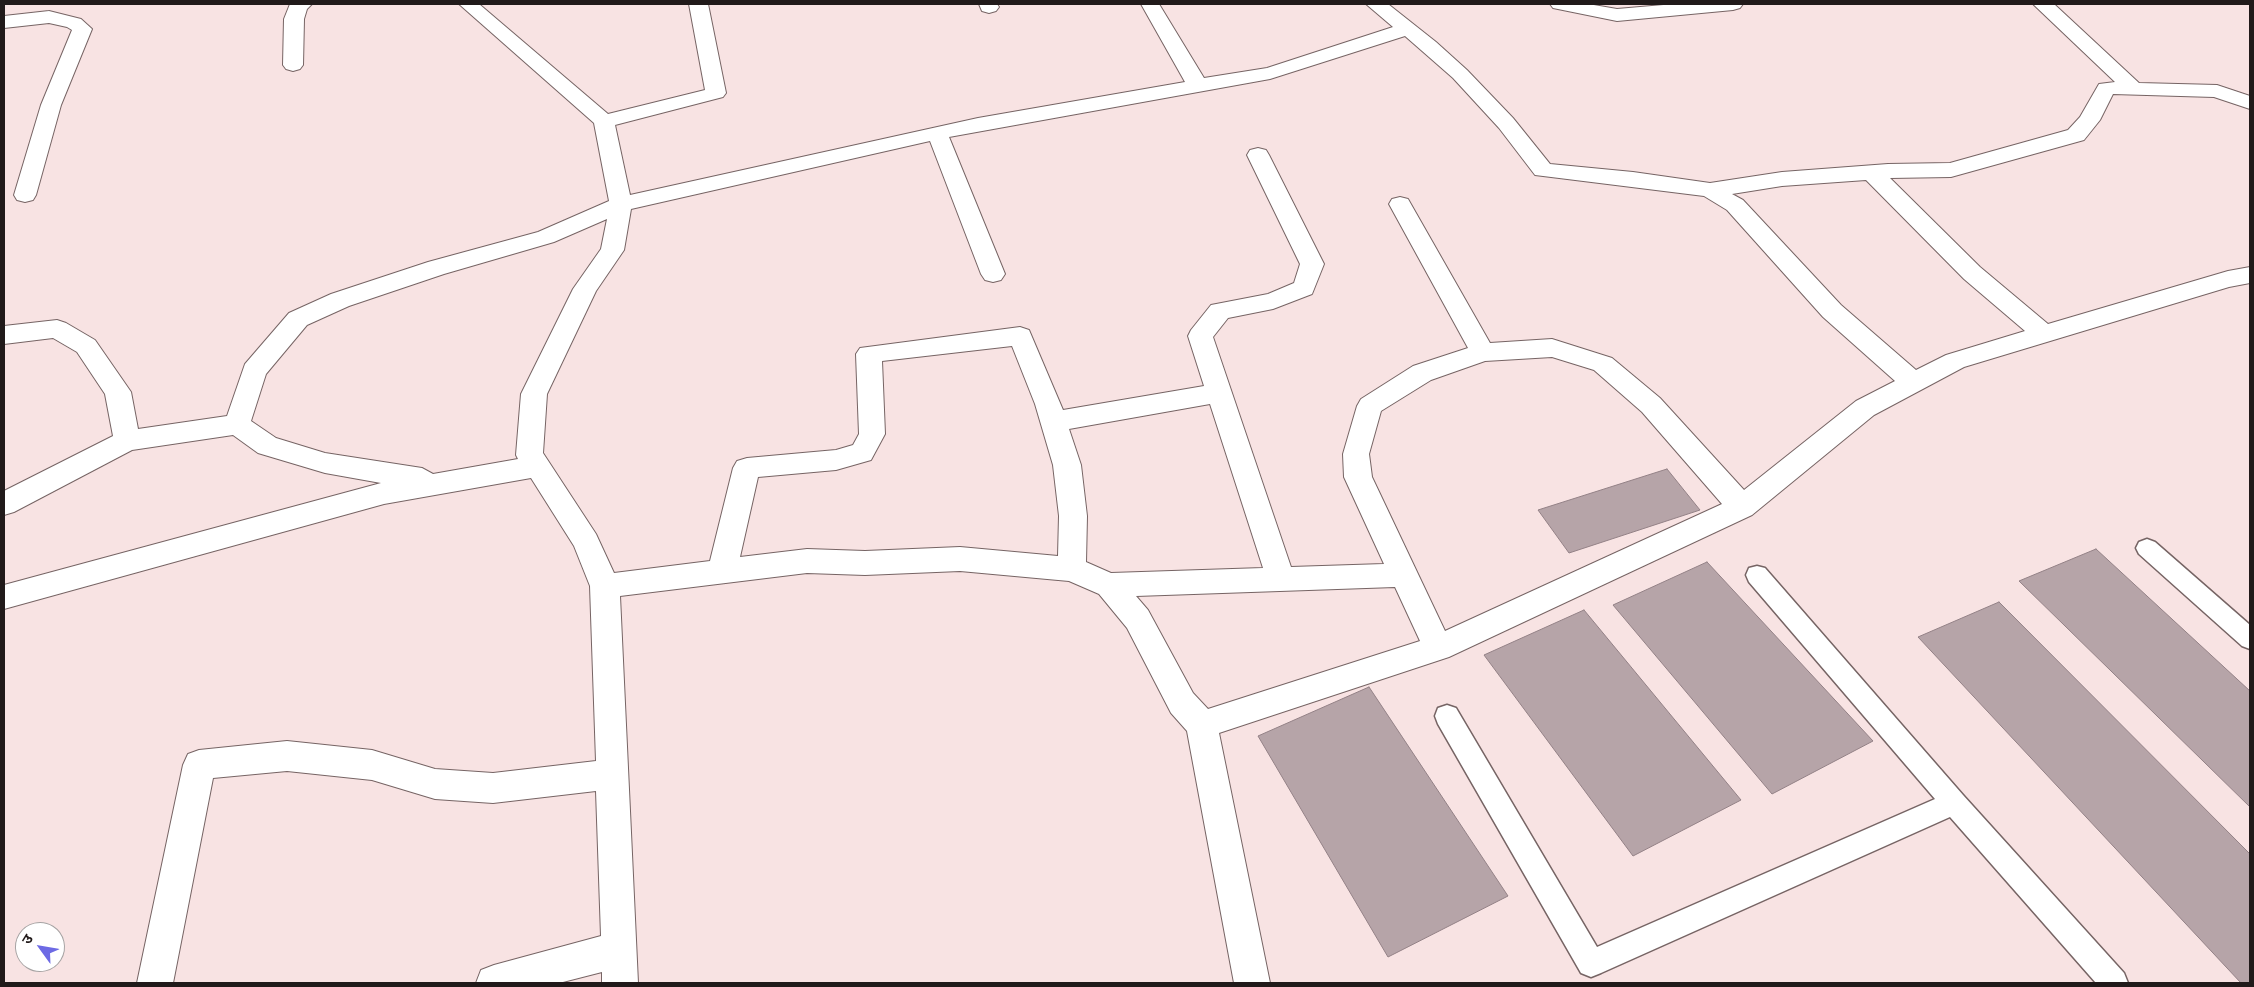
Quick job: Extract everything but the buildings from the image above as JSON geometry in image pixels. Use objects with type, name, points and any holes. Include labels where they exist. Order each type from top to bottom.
[{"type":"street","points":[[293,65],[294,19],[298,6],[302,4]]},
{"type":"street","points":[[468,4],[604,121],[621,204],[612,250],[585,289],[534,394],[529,455],[586,542],[605,586],[620,966],[494,983]]},
{"type":"street","points":[[604,121],[716,93],[699,4]]},
{"type":"street","points":[[1150,4],[1197,84]]},
{"type":"street","points":[[1376,4],[1408,29],[1467,81],[1506,123],[1543,170],[1633,179],[1710,190],[1782,178],[1871,172],[1951,170],[2076,135],[2089,120],[2106,88],[2217,91],[2250,103]]},
{"type":"street","points":[[1560,4],[1617,15],[1733,4]]},
{"type":"street","points":[[2043,4],[2134,89]]},
{"type":"street","points":[[4,22],[49,17],[74,23],[82,29],[51,105],[25,195]]},
{"type":"street","points":[[237,424],[254,370],[298,319],[340,300],[436,268],[546,238],[621,204],[937,133],[1197,84],[1270,73],[1408,29]]},
{"type":"street","points":[[937,133],[993,274]]},
{"type":"street","points":[[1258,156],[1312,264],[1304,288],[1273,301],[1220,311],[1200,336],[1281,580]]},
{"type":"street","points":[[1871,172],[1972,273],[2044,334]]},
{"type":"street","points":[[1710,190],[1735,204],[1832,311],[1879,350],[1913,382]]},
{"type":"street","points":[[1400,204],[1483,352]]},
{"type":"street","points":[[1202,725],[1438,648],[1742,507],[1864,408],[1955,361],[2228,279],[2250,275]]},
{"type":"street","points":[[4,335],[57,329],[86,346],[118,392],[127,441]]},
{"type":"street","points":[[722,571],[747,468],[836,460],[862,453],[872,434],[869,354],[1020,336],[1054,422],[1067,464],[1072,516],[1072,569]]},
{"type":"street","points":[[1438,648],[1358,477],[1356,454],[1370,406],[1422,373],[1483,352],[1552,348],[1603,364],[1651,406],[1742,507]]},
{"type":"street","points":[[1054,422],[1219,393]]},
{"type":"street","points":[[4,504],[127,441],[237,424],[267,446],[317,460],[443,483]]},
{"type":"street","points":[[4,597],[384,493],[537,466]]},
{"type":"street","points":[[605,586],[807,561],[865,563],[960,559],[1072,569],[1109,585],[1405,576]]},
{"type":"street","points":[[1109,585],[1138,619],[1182,703],[1202,725],[1252,983]]},
{"type":"street","points":[[155,983],[199,765],[287,756],[372,765],[435,784],[493,788],[613,774]]},
{"type":"lane","points":[[2147,548],[2250,639]]},
{"type":"lane","points":[[1757,575],[1954,803],[2114,983]]},
{"type":"lane","points":[[1447,716],[1591,963],[1954,803]]}]
